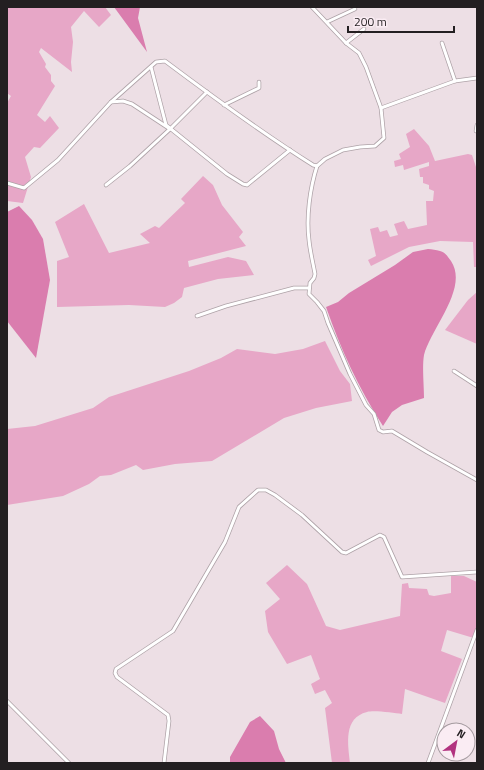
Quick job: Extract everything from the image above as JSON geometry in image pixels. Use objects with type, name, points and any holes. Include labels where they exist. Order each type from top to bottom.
[{"type":"street","points":[[312,7],[346,43],[359,53],[366,67],[381,108],[384,138],[375,146],[344,150],[326,159],[317,166],[313,179],[309,208],[308,239],[315,274],[310,284],[309,294],[324,311],[350,374],[366,404],[374,414],[379,430],[383,432],[392,431],[477,480]]},
{"type":"street","points":[[327,22],[355,9]]},
{"type":"street","points":[[346,43],[364,29]]},
{"type":"street","points":[[442,43],[455,81]]},
{"type":"street","points":[[7,183],[24,188],[58,160],[111,102],[156,62],[165,61],[224,105],[290,150],[317,166]]},
{"type":"street","points":[[151,67],[166,125],[170,129]]},
{"type":"street","points":[[381,108],[455,81],[477,78]]},
{"type":"street","points":[[224,105],[259,88],[259,82]]},
{"type":"street","points":[[106,184],[130,166],[207,92]]},
{"type":"street","points":[[111,102],[123,100],[132,104],[170,129],[243,184],[248,185],[290,150]]},
{"type":"street","points":[[476,131],[477,125]]},
{"type":"street","points":[[197,316],[226,306],[294,288],[309,288]]},
{"type":"street","points":[[454,371],[477,386]]},
{"type":"street","points":[[164,763],[169,721],[168,715],[117,677],[115,673],[116,669],[173,631],[226,542],[239,508],[258,490],[266,490],[275,495],[302,515],[342,552],[346,553],[380,535],[384,537],[402,577],[477,572]]},
{"type":"street","points":[[428,763],[477,630]]},
{"type":"street","points":[[7,701],[69,763]]},
{"type":"shaded area","points":[[7,7],[105,7],[111,15],[99,27],[84,11],[71,27],[73,42],[71,62],[72,72],[41,48],[39,52],[46,64],[45,67],[51,75],[51,81],[55,86],[37,115],[45,122],[50,116],[59,128],[40,148],[34,147],[25,157],[31,177],[23,203],[7,201],[7,103],[11,96],[7,93]]},
{"type":"shaded area","points":[[114,7],[140,7],[138,18],[147,52]]},
{"type":"shaded area","points":[[414,129],[429,146],[435,161],[468,154],[472,155],[477,170],[477,267],[474,267],[473,242],[440,241],[409,247],[371,266],[368,260],[376,256],[370,229],[378,227],[380,232],[387,230],[390,237],[398,235],[394,224],[404,221],[408,229],[427,225],[426,201],[433,201],[434,191],[429,189],[429,185],[423,183],[423,177],[420,177],[419,169],[429,166],[429,162],[404,170],[403,165],[395,167],[394,161],[401,159],[399,154],[410,147],[406,134]]},
{"type":"shaded area","points":[[203,176],[213,185],[222,205],[243,232],[239,237],[246,246],[188,261],[189,267],[228,257],[246,261],[254,275],[218,279],[184,288],[182,297],[165,307],[129,305],[57,307],[57,261],[69,257],[55,222],[84,204],[109,253],[150,243],[140,234],[155,226],[159,228],[185,203],[181,199]]},
{"type":"shaded area","points":[[19,206],[32,220],[43,239],[50,280],[36,358],[7,321],[7,212]]},
{"type":"shaded area","points":[[428,249],[442,252],[448,256],[451,261],[455,272],[455,283],[452,295],[424,355],[424,398],[402,405],[392,412],[383,426],[351,368],[326,307],[338,302],[349,293],[395,265],[413,252]]},
{"type":"shaded area","points":[[477,292],[477,344],[445,330],[468,300]]},
{"type":"shaded area","points":[[325,341],[340,371],[350,384],[352,401],[316,408],[284,418],[212,461],[175,464],[143,470],[136,465],[111,475],[100,476],[89,484],[63,496],[7,505],[7,429],[35,426],[93,408],[109,397],[189,371],[221,358],[237,349],[275,354],[303,349]]},
{"type":"shaded area","points":[[287,565],[307,584],[326,626],[340,630],[400,616],[402,584],[408,583],[409,588],[427,589],[429,595],[434,596],[451,593],[451,576],[464,576],[477,582],[477,639],[447,630],[441,651],[462,659],[445,703],[405,689],[402,714],[374,711],[359,715],[354,720],[349,733],[348,748],[350,763],[332,763],[325,708],[332,703],[325,690],[315,694],[311,684],[320,679],[311,655],[287,664],[268,632],[265,611],[280,599],[266,583]]},
{"type":"shaded area","points":[[260,716],[274,731],[279,749],[286,763],[230,763],[230,757],[250,722]]}]
